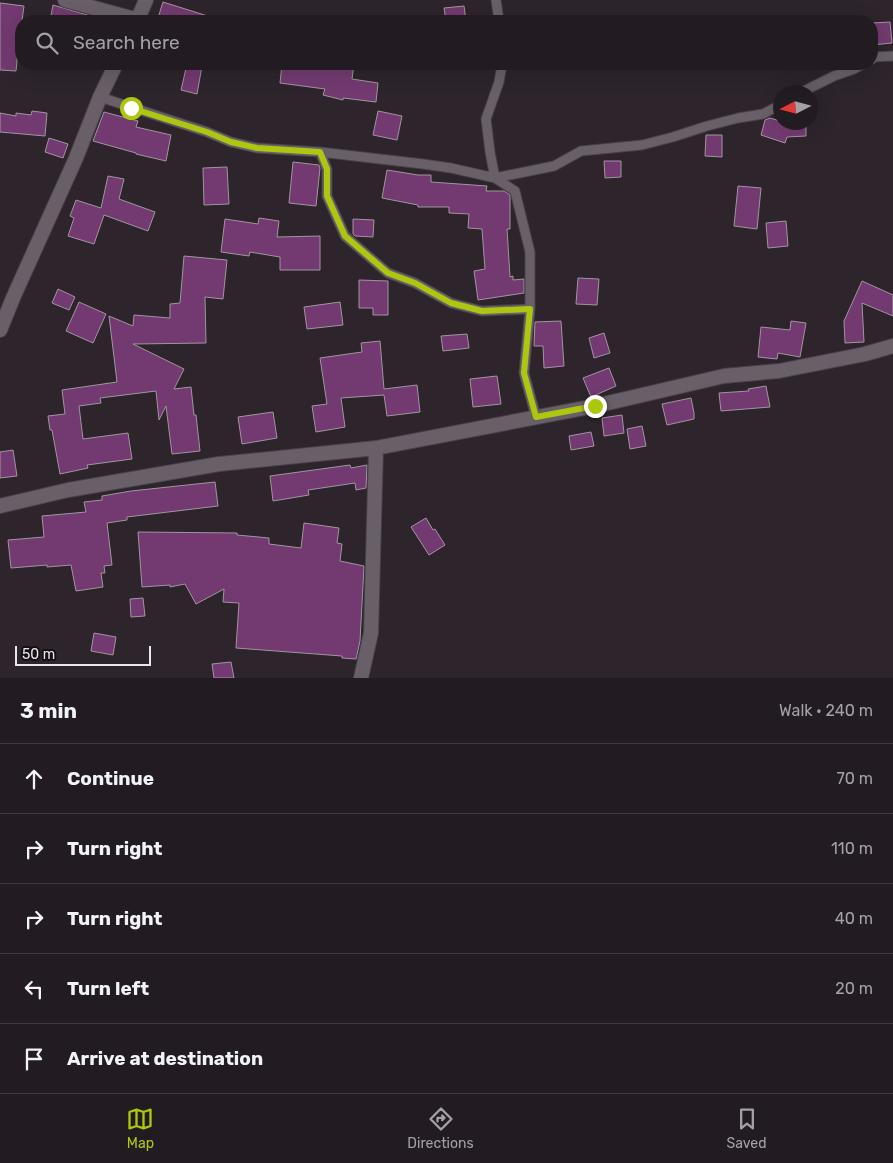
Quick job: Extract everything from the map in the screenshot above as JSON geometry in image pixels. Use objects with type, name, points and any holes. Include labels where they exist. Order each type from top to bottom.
[{"type":"street","points":[[65,0],[116,15]]},
{"type":"street","points":[[140,15],[146,0]]},
{"type":"street","points":[[0,330],[113,70]]},
{"type":"street","points":[[0,506],[68,490],[219,464],[376,448],[595,406],[724,376],[779,371],[865,354],[893,346]]},
{"type":"street","points":[[361,678],[371,633],[376,448]]},
{"type":"lane","points":[[496,0],[498,15]]},
{"type":"lane","points":[[878,57],[893,56]]},
{"type":"lane","points":[[495,178],[486,119],[501,70]]},
{"type":"lane","points":[[816,85],[849,70]]},
{"type":"lane","points":[[100,97],[207,132],[231,142],[248,146],[424,164],[495,178],[515,191],[530,252],[530,309],[524,373],[536,417]]},
{"type":"lane","points":[[495,178],[554,166],[581,151],[642,145],[738,118],[763,114],[773,109]]},
{"type":"lane","points":[[320,152],[327,169],[327,196],[345,236],[388,273],[415,283],[451,303],[482,311],[530,309]]},
{"type":"building","points":[[163,2],[204,15],[159,15]]},
{"type":"building","points":[[0,3],[24,6],[23,15],[15,15],[16,71],[0,70]]},
{"type":"building","points":[[53,5],[88,15],[51,15]]},
{"type":"building","points":[[464,6],[465,15],[445,15],[444,8]]},
{"type":"building","points":[[890,22],[892,43],[878,44],[878,23]]},
{"type":"building","points":[[186,70],[201,70],[197,94],[181,90]]},
{"type":"building","points":[[281,70],[353,70],[352,79],[378,83],[376,102],[343,98],[343,100],[323,95],[325,89],[280,83]]},
{"type":"building","points":[[32,111],[47,113],[45,136],[0,132],[0,113],[16,116],[16,113],[31,115]]},
{"type":"building","points":[[378,111],[402,116],[397,140],[373,135]]},
{"type":"building","points":[[104,112],[138,121],[136,127],[171,135],[166,161],[93,141]]},
{"type":"building","points":[[773,119],[773,130],[806,130],[806,136],[787,137],[785,143],[761,135],[765,120]]},
{"type":"building","points":[[706,135],[722,135],[722,157],[705,156]]},
{"type":"building","points":[[49,138],[68,144],[63,158],[45,152]]},
{"type":"building","points":[[604,161],[621,161],[621,177],[605,178]]},
{"type":"building","points":[[293,162],[319,165],[316,206],[289,203]]},
{"type":"building","points":[[227,167],[229,204],[204,205],[203,168]]},
{"type":"building","points":[[387,170],[431,175],[431,182],[487,186],[486,191],[504,191],[510,195],[510,229],[507,229],[510,277],[513,276],[513,280],[524,279],[524,293],[478,300],[474,271],[485,269],[482,229],[468,228],[469,214],[449,213],[449,207],[418,207],[418,205],[382,198]]},
{"type":"building","points":[[108,176],[124,179],[119,199],[155,212],[148,231],[104,215],[94,244],[68,236],[74,218],[70,216],[76,200],[101,208]]},
{"type":"building","points":[[738,186],[761,188],[757,229],[734,226]]},
{"type":"building","points":[[259,218],[279,221],[277,237],[320,236],[320,270],[280,270],[280,257],[250,252],[249,256],[221,252],[225,219],[258,224]]},
{"type":"building","points":[[353,219],[374,220],[373,237],[355,236],[353,234]]},
{"type":"building","points":[[786,221],[788,246],[768,248],[766,223]]},
{"type":"building","points":[[184,256],[227,260],[223,299],[205,297],[206,343],[133,344],[184,369],[174,389],[191,387],[200,451],[172,454],[166,406],[159,420],[156,391],[100,398],[101,403],[79,406],[83,439],[128,433],[132,459],[87,465],[88,468],[60,474],[48,416],[65,414],[62,390],[117,382],[109,316],[133,326],[134,315],[170,318],[170,304],[180,303]]},
{"type":"building","points":[[578,278],[599,279],[597,305],[576,304]]},
{"type":"building","points":[[359,280],[388,281],[388,315],[373,315],[373,308],[359,308]]},
{"type":"building","points":[[862,281],[893,295],[893,316],[862,303],[864,342],[845,343],[844,321]]},
{"type":"building","points":[[58,289],[75,297],[69,310],[52,303]]},
{"type":"building","points":[[79,302],[106,314],[93,343],[66,331]]},
{"type":"building","points":[[340,302],[343,325],[307,329],[304,307]]},
{"type":"building","points":[[561,321],[564,366],[544,368],[543,346],[534,346],[535,322]]},
{"type":"building","points":[[791,321],[806,323],[800,357],[778,353],[777,359],[758,357],[761,327],[790,330]]},
{"type":"building","points":[[604,333],[610,353],[594,358],[589,338]]},
{"type":"building","points":[[467,334],[469,348],[443,351],[441,336]]},
{"type":"building","points":[[380,341],[384,389],[417,385],[420,412],[387,416],[384,395],[341,398],[345,427],[316,432],[312,406],[327,404],[320,358],[362,352],[361,343]]},
{"type":"building","points":[[609,368],[616,386],[591,397],[583,378]]},
{"type":"building","points":[[497,376],[501,404],[473,407],[470,379]]},
{"type":"building","points":[[766,386],[770,407],[721,411],[719,393],[749,391],[748,389]]},
{"type":"building","points":[[691,398],[694,419],[667,425],[662,404]]},
{"type":"building","points":[[273,412],[277,438],[242,444],[238,417]]},
{"type":"building","points":[[622,415],[624,433],[604,436],[602,418]]},
{"type":"building","points":[[642,426],[646,446],[630,449],[627,429]]},
{"type":"building","points":[[591,432],[594,446],[571,450],[569,436]]},
{"type":"building","points":[[13,450],[17,476],[0,478],[0,452]]},
{"type":"building","points":[[350,465],[351,468],[367,465],[366,488],[356,490],[355,483],[308,490],[309,495],[273,501],[270,476]]},
{"type":"building","points":[[215,482],[218,506],[127,517],[127,520],[107,523],[112,565],[104,566],[105,573],[101,573],[103,587],[76,591],[71,565],[11,568],[8,540],[44,537],[42,516],[86,512],[84,502],[102,500],[102,496]]},
{"type":"building","points":[[426,518],[445,545],[429,555],[411,527]]},
{"type":"building","points":[[304,523],[339,528],[337,543],[342,544],[340,561],[364,566],[360,641],[356,659],[342,658],[342,656],[236,648],[239,603],[223,602],[224,589],[196,604],[185,584],[170,587],[170,585],[142,587],[138,532],[237,533],[237,535],[269,538],[269,544],[301,548]]},
{"type":"building","points":[[143,598],[145,616],[131,617],[130,599]]},
{"type":"building","points":[[94,633],[116,637],[113,655],[91,651]]},
{"type":"building","points":[[231,662],[234,678],[214,678],[212,664]]},
{"type":"route","points":[[131,108],[207,132],[231,142],[257,148],[320,152],[327,169],[327,196],[345,236],[388,273],[415,283],[451,303],[482,311],[530,309],[524,373],[536,417],[595,406]]}]
